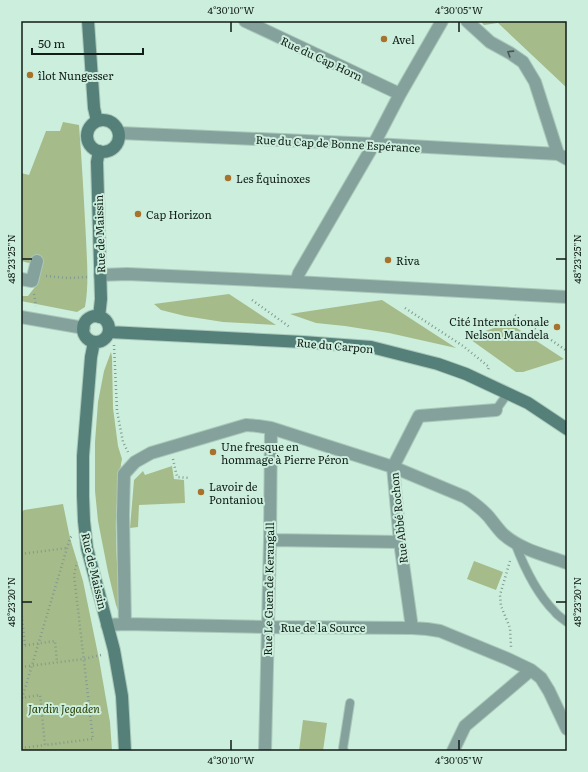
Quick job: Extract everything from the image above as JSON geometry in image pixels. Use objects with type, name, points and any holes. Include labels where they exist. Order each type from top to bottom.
[{"type":"street","points":[[88,21],[94,108],[97,121]]},
{"type":"street","name":"Rue du Cap Horn","points":[[245,21],[400,94]]},
{"type":"street","points":[[296,282],[299,273],[374,144],[400,94],[442,21]]},
{"type":"street","points":[[467,21],[490,42],[523,62],[535,82],[562,157]]},
{"type":"street","points":[[97,121],[110,122],[117,129],[119,134],[119,139],[114,148],[105,152],[95,149],[88,141],[88,131],[97,121]]},
{"type":"street","name":"Rue du Cap de Bonne Espérance","points":[[119,134],[374,144],[562,157]]},
{"type":"street","name":"Rue de Maissin","points":[[98,316],[101,299],[97,162],[100,151]]},
{"type":"street","points":[[29,278],[37,261]]},
{"type":"street","points":[[100,275],[128,274],[567,297]]},
{"type":"street","points":[[98,316],[106,321],[111,332],[103,340],[94,342],[85,336],[84,328],[87,320],[98,316]]},
{"type":"street","points":[[21,317],[84,328]]},
{"type":"street","name":"Rue du Carpon","points":[[111,332],[372,347],[438,364],[466,374],[528,403],[567,429]]},
{"type":"street","name":"Rue de Maissin","points":[[94,342],[91,357],[84,448],[84,521],[88,548],[114,650],[122,696],[125,751]]},
{"type":"street","name":"Rue Abbé Rochon","points":[[412,628],[400,542],[393,467],[419,416],[496,410]]},
{"type":"street","points":[[125,624],[122,516],[124,474],[135,462],[150,453],[246,425],[271,428],[393,467],[466,497],[488,516],[502,533],[515,543],[567,563]]},
{"type":"street","name":"Rue Le Guen de Kerangall","points":[[265,751],[271,428]]},
{"type":"street","points":[[270,540],[400,542]]},
{"type":"street","name":"Rue de la Source","points":[[107,625],[125,624],[427,629],[440,631],[531,670]]},
{"type":"street","points":[[453,751],[465,726],[531,670],[541,678],[549,691],[567,729]]},
{"type":"lane","name":"Rue Abbé Rochon","points":[[496,410],[508,393]]},
{"type":"lane","points":[[515,543],[522,561],[541,594],[556,614],[567,622]]},
{"type":"lane","points":[[344,751],[343,748],[350,703]]},
{"type":"path","points":[[34,319],[37,305],[29,278],[83,278],[100,275]]},
{"type":"path","points":[[252,300],[290,327]]},
{"type":"path","points":[[405,308],[463,346],[489,367],[485,382]]},
{"type":"path","points":[[515,315],[567,351]]},
{"type":"path","points":[[111,332],[119,424],[123,442],[135,462]]},
{"type":"path","points":[[169,447],[177,477],[190,478]]},
{"type":"path","points":[[21,702],[70,538],[74,535]]},
{"type":"path","points":[[508,659],[512,646],[510,628],[500,596],[515,543]]},
{"type":"path","points":[[21,554],[67,548]]},
{"type":"path","points":[[21,748],[93,738],[74,575],[78,556]]},
{"type":"path","points":[[21,608],[25,645]]},
{"type":"path","points":[[21,646],[55,641],[57,663]]},
{"type":"path","points":[[21,667],[98,657],[107,653]]},
{"type":"path","points":[[22,698],[40,695],[45,745]]},
{"type":"green space","points":[[480,21],[567,21],[567,88],[498,23],[484,25]]},
{"type":"green space","points":[[63,122],[79,125],[87,282],[85,307],[77,312],[21,301],[21,296],[28,296],[35,287],[40,268],[33,264],[21,261],[21,173],[29,175],[46,131],[60,131]]},
{"type":"green space","points":[[229,294],[276,325],[223,322],[185,316],[161,310],[154,304]]},
{"type":"green space","points":[[382,300],[456,348],[389,333],[316,323],[290,314]]},
{"type":"green space","points":[[509,323],[564,359],[523,372],[516,372],[467,337]]},
{"type":"green space","points":[[111,352],[113,408],[118,446],[122,459],[117,498],[116,524],[119,613],[108,572],[98,521],[95,491],[95,442],[98,402],[104,371]]},
{"type":"green space","points":[[172,466],[174,479],[184,480],[185,503],[139,505],[138,527],[130,528],[134,480],[143,471],[145,475]]},
{"type":"green space","name":"Jardin Jegaden","points":[[63,504],[70,538],[83,581],[99,659],[110,722],[112,751],[21,751],[21,513],[24,510]]},
{"type":"green space","points":[[474,561],[503,572],[496,590],[467,579]]},
{"type":"green space","points":[[303,720],[327,723],[323,751],[299,751]]},
{"type":"place","name":"Avel","points":[[384,39]]},
{"type":"place","name":"îlot Nungesser","points":[[30,75]]},
{"type":"place","name":"Les Équinoxes","points":[[228,178]]},
{"type":"place","name":"Cap Horizon","points":[[138,214]]},
{"type":"place","name":"Riva","points":[[388,260]]},
{"type":"place","name":"Cité Internationale Nelson Mandela","points":[[557,327]]},
{"type":"place","name":"Une fresque en hommage à Pierre Péron","points":[[213,452]]},
{"type":"place","name":"Lavoir de Pontaniou","points":[[201,492]]}]
